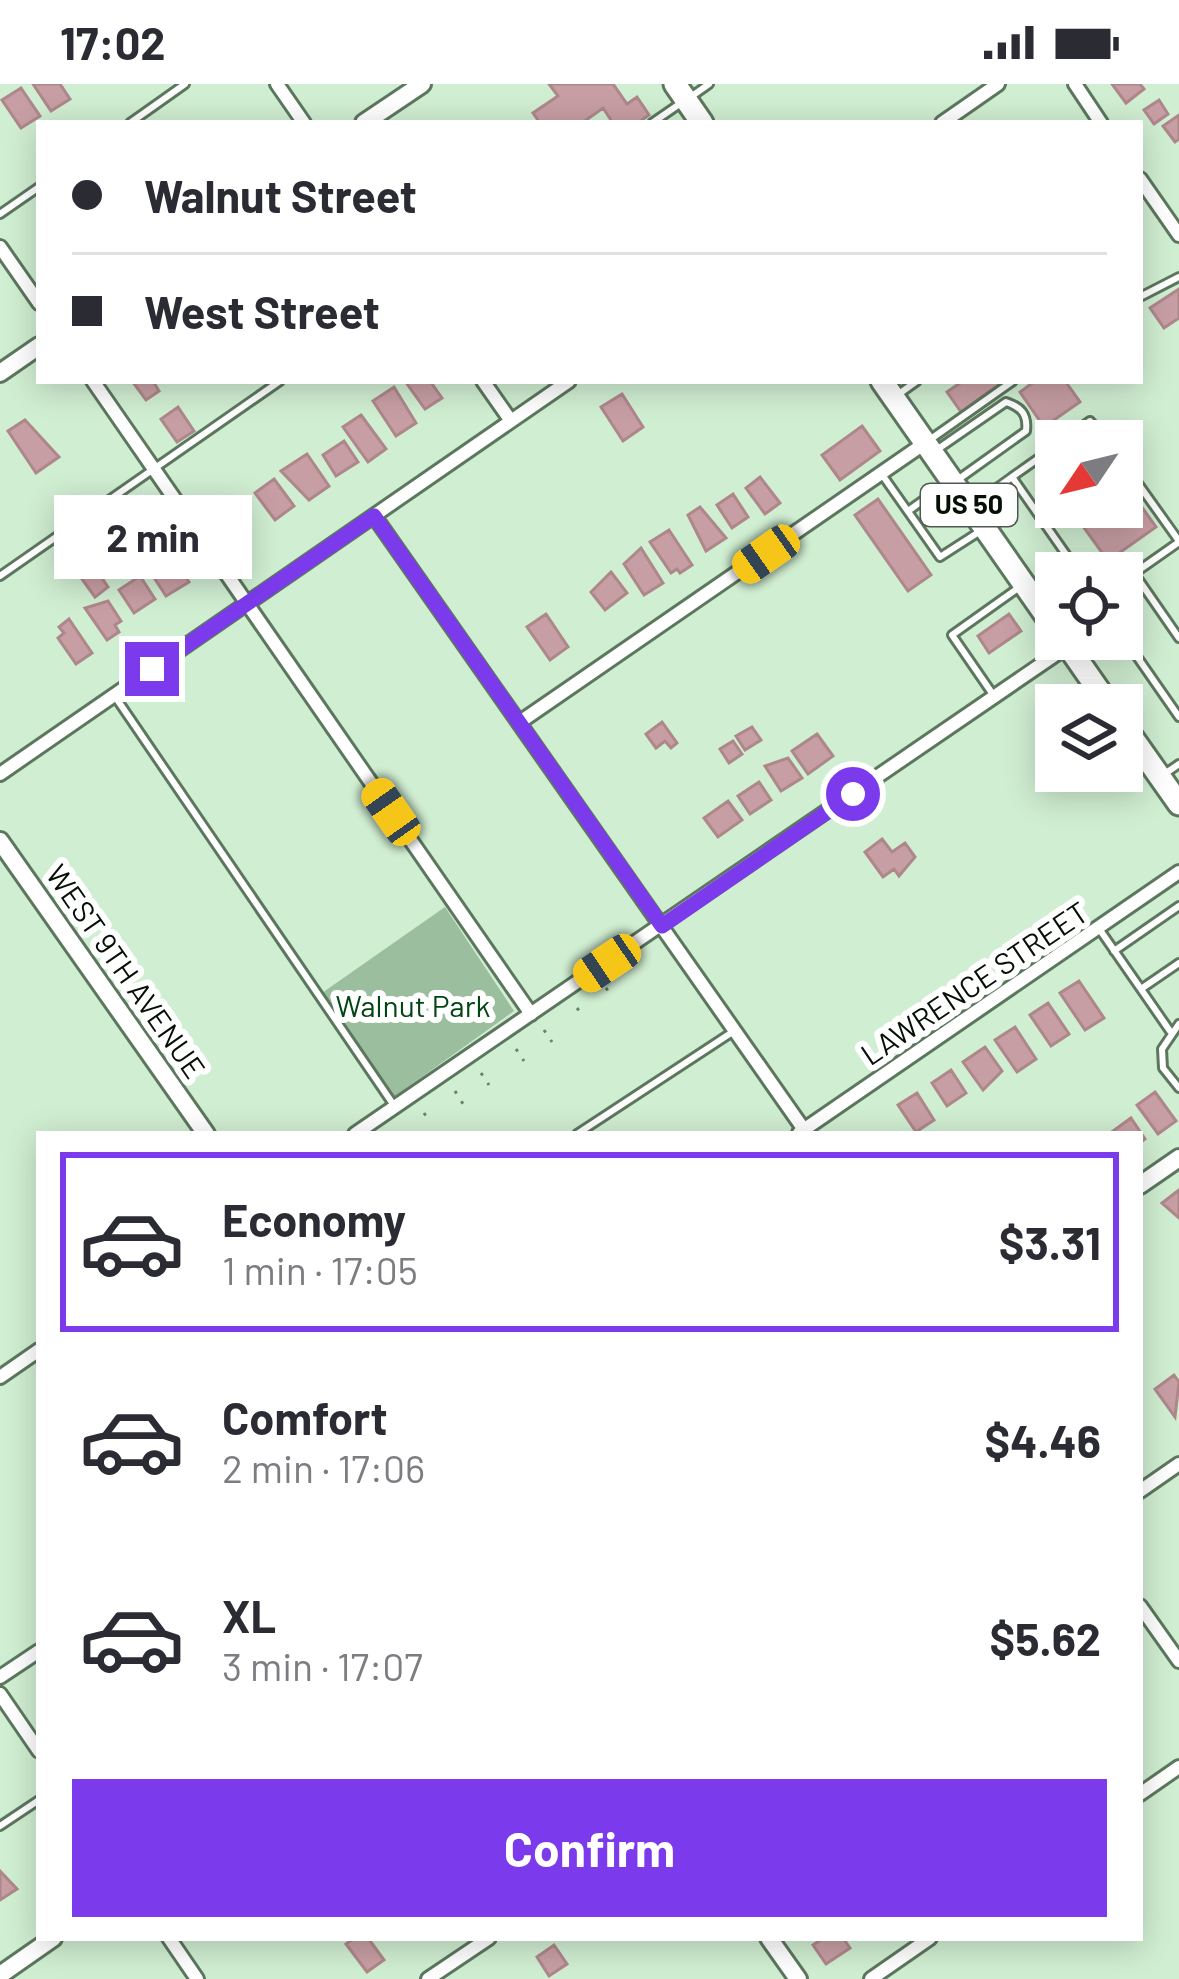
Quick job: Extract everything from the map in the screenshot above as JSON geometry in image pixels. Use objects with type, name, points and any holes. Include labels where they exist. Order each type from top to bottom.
[{"type":"main road","points":[[680,92],[700,120]]},
{"type":"main road","name":"US 50","points":[[888,389],[1035,599]]},
{"type":"main road","points":[[1143,744],[1170,770],[1179,804]]},
{"type":"street","points":[[277,84],[302,120]]},
{"type":"street","points":[[368,120],[422,84]]},
{"type":"street","points":[[946,120],[998,84]]},
{"type":"street","points":[[1075,84],[1100,120]]},
{"type":"street","points":[[1143,183],[1179,235]]},
{"type":"street","points":[[0,247],[36,299]]},
{"type":"street","points":[[0,373],[36,348]]},
{"type":"street","points":[[95,384],[531,1014]]},
{"type":"street","points":[[485,384],[511,421]]},
{"type":"street","points":[[0,774],[565,384]]},
{"type":"street","points":[[520,722],[882,474],[929,448]]},
{"type":"street","points":[[374,516],[802,1131]]},
{"type":"street","points":[[360,1131],[994,696],[1035,657]]},
{"type":"street","name":"WEST 9TH AVENUE","points":[[0,841],[204,1131]]},
{"type":"street","name":"LAWRENCE STREET","points":[[806,1131],[1179,872]]},
{"type":"street","points":[[1143,1183],[1179,1158]]},
{"type":"street","points":[[0,1377],[36,1353]]},
{"type":"street","points":[[1143,1489],[1179,1465]]},
{"type":"street","points":[[1143,1610],[1179,1660]]},
{"type":"street","points":[[0,1677],[36,1653]]},
{"type":"street","points":[[0,1694],[36,1747]]},
{"type":"street","points":[[1143,1792],[1179,1767]]},
{"type":"street","points":[[8,1974],[49,1941]]},
{"type":"street","points":[[171,1941],[197,1979]]},
{"type":"street","points":[[428,1979],[485,1941]]},
{"type":"street","points":[[772,1941],[798,1979]]},
{"type":"street","points":[[871,1979],[926,1941]]},
{"type":"lane","points":[[134,120],[185,84]]},
{"type":"lane","points":[[655,120],[680,92],[709,84]]},
{"type":"lane","points":[[0,214],[36,189]]},
{"type":"lane","points":[[1143,295],[1179,277]]},
{"type":"lane","points":[[0,576],[276,384]]},
{"type":"lane","points":[[929,448],[1009,384]]},
{"type":"lane","points":[[908,511],[1026,431],[1028,419],[1019,406],[1006,402],[929,448]]},
{"type":"lane","points":[[970,507],[1035,460]]},
{"type":"lane","points":[[882,474],[940,557],[985,528]]},
{"type":"lane","points":[[1012,477],[1064,552]]},
{"type":"lane","points":[[1143,490],[1179,541],[1143,567]]},
{"type":"lane","points":[[994,696],[952,634],[1024,584]]},
{"type":"lane","points":[[1143,586],[1179,638]]},
{"type":"lane","points":[[1139,660],[1179,717]]},
{"type":"lane","points":[[114,695],[395,1107]]},
{"type":"lane","points":[[1114,951],[1179,906]]},
{"type":"lane","points":[[1099,928],[1170,1030]]},
{"type":"lane","points":[[1141,989],[1179,963]]},
{"type":"lane","points":[[1179,1024],[1170,1030],[1162,1049],[1163,1068],[1179,1088]]},
{"type":"lane","points":[[583,1131],[734,1031]]},
{"type":"lane","points":[[0,1826],[36,1802]]},
{"type":"path","points":[[606,988],[612,996]]},
{"type":"path","points":[[577,1008],[584,1017]]},
{"type":"path","points":[[544,1030],[551,1042]]},
{"type":"path","points":[[516,1049],[524,1061]]},
{"type":"path","points":[[481,1073],[489,1085]]},
{"type":"path","points":[[455,1091],[463,1104]]},
{"type":"path","points":[[424,1113],[430,1122]]},
{"type":"green space","name":"Walnut Park","points":[[445,907],[514,1011],[394,1097],[322,993]]},
{"type":"building","points":[[33,84],[60,84],[70,99],[51,111]]},
{"type":"building","points":[[549,84],[613,84],[627,104],[637,97],[649,115],[642,120],[611,120],[603,108],[586,120],[538,120],[533,113],[558,96]]},
{"type":"building","points":[[1112,84],[1140,84],[1144,89],[1126,103]]},
{"type":"building","points":[[21,88],[40,116],[21,128],[2,100]]},
{"type":"building","points":[[1159,100],[1168,114],[1154,124],[1144,110]]},
{"type":"building","points":[[1179,115],[1179,139],[1175,142],[1163,126]]},
{"type":"building","points":[[1179,289],[1179,318],[1164,328],[1150,308]]},
{"type":"building","points":[[134,384],[155,384],[159,391],[146,400]]},
{"type":"building","points":[[407,384],[432,384],[442,398],[425,409]]},
{"type":"building","points":[[959,384],[1000,384],[961,412],[947,392]]},
{"type":"building","points":[[1031,384],[1067,384],[1080,402],[1054,420],[1039,420],[1020,392]]},
{"type":"building","points":[[394,387],[416,423],[396,436],[373,401]]},
{"type":"building","points":[[622,394],[643,427],[623,441],[601,407]]},
{"type":"building","points":[[178,407],[194,431],[177,442],[161,419]]},
{"type":"building","points":[[361,415],[386,449],[368,462],[343,427]]},
{"type":"building","points":[[25,420],[59,457],[36,473],[8,431]]},
{"type":"building","points":[[862,426],[880,451],[840,480],[822,455]]},
{"type":"building","points":[[344,441],[358,462],[336,476],[323,455]]},
{"type":"building","points":[[307,454],[329,486],[309,500],[281,471]]},
{"type":"building","points":[[760,477],[780,503],[765,514],[746,488]]},
{"type":"building","points":[[274,479],[294,506],[275,520],[255,493]]},
{"type":"building","points":[[733,494],[748,517],[732,528],[717,505]]},
{"type":"building","points":[[878,499],[931,575],[908,591],[855,515]]},
{"type":"building","points":[[700,507],[726,538],[706,551],[688,515]]},
{"type":"building","points":[[1143,509],[1156,527],[1121,552],[1102,552],[1084,528],[1143,528]]},
{"type":"building","points":[[669,530],[692,565],[680,573],[677,569],[671,573],[650,542]]},
{"type":"building","points":[[641,548],[663,583],[644,595],[624,564]]},
{"type":"building","points":[[172,556],[189,582],[166,596],[149,570]]},
{"type":"building","points":[[96,569],[108,587],[95,597],[82,579]]},
{"type":"building","points":[[611,572],[627,593],[605,610],[591,592]]},
{"type":"building","points":[[140,576],[155,599],[134,613],[119,590]]},
{"type":"building","points":[[108,601],[121,621],[115,625],[119,632],[107,640],[85,608]]},
{"type":"building","points":[[546,614],[568,647],[550,660],[527,627]]},
{"type":"building","points":[[1009,614],[1021,631],[989,653],[978,636]]},
{"type":"building","points":[[69,619],[92,653],[76,664],[58,638],[64,633],[59,627]]},
{"type":"building","points":[[662,722],[677,743],[671,748],[665,741],[656,748],[646,734]]},
{"type":"building","points":[[752,727],[761,740],[745,750],[736,736]]},
{"type":"building","points":[[817,734],[833,756],[808,774],[792,751]]},
{"type":"building","points":[[733,741],[742,754],[729,763],[720,749]]},
{"type":"building","points":[[788,758],[802,778],[781,791],[765,766]]},
{"type":"building","points":[[759,782],[771,800],[750,814],[738,796]]},
{"type":"building","points":[[728,801],[742,820],[718,837],[704,818]]},
{"type":"building","points":[[882,839],[892,852],[905,843],[915,857],[899,876],[894,869],[883,877],[865,852]]},
{"type":"building","points":[[1079,981],[1104,1018],[1085,1030],[1060,993]]},
{"type":"building","points":[[1048,1003],[1069,1034],[1051,1046],[1030,1015]]},
{"type":"building","points":[[1015,1027],[1036,1059],[1017,1072],[995,1040]]},
{"type":"building","points":[[985,1047],[1002,1071],[983,1090],[963,1062]]},
{"type":"building","points":[[951,1070],[966,1093],[947,1106],[932,1083]]},
{"type":"building","points":[[1155,1092],[1176,1121],[1158,1134],[1137,1105]]},
{"type":"building","points":[[917,1093],[934,1120],[915,1131],[898,1105]]},
{"type":"building","points":[[1131,1118],[1140,1131],[1113,1131]]},
{"type":"building","points":[[1179,1190],[1179,1218],[1162,1203]]},
{"type":"building","points":[[1174,1375],[1179,1382],[1175,1417],[1155,1389]]},
{"type":"building","points":[[0,1871],[17,1889],[0,1900]]},
{"type":"building","points":[[370,1941],[384,1960],[367,1972],[346,1944]]},
{"type":"building","points":[[845,1941],[850,1948],[826,1964],[813,1945]]},
{"type":"building","points":[[554,1945],[567,1964],[549,1976],[537,1957]]},
{"type":"route","points":[[152,669],[374,516],[662,926],[853,794]]}]
